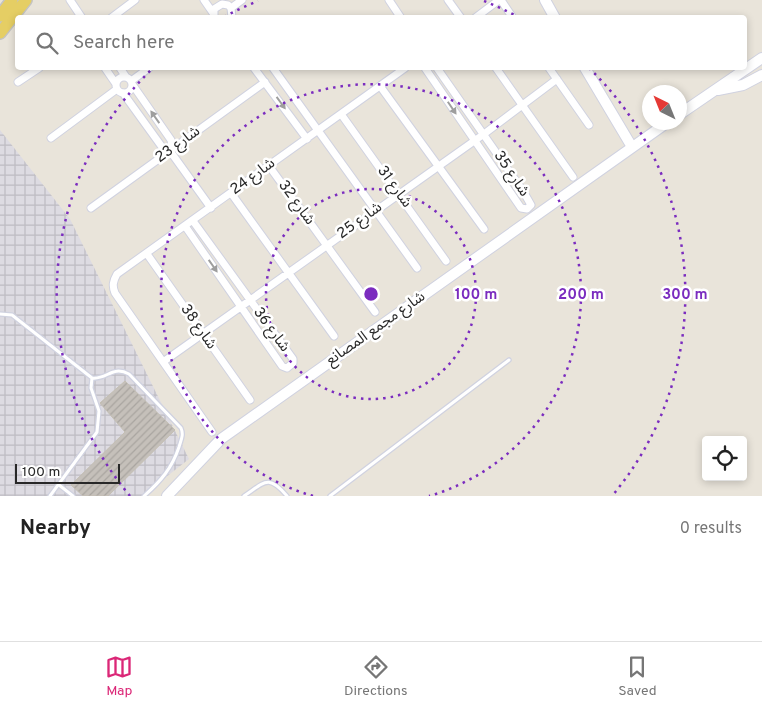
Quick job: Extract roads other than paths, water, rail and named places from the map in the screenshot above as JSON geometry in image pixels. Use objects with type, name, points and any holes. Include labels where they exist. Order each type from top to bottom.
[{"type":"main road","points":[[0,16],[12,0]]},
{"type":"main road","points":[[0,33],[26,0]]},
{"type":"street","points":[[70,0],[80,15]]},
{"type":"street","points":[[115,15],[135,0]]},
{"type":"street","points":[[204,0],[214,15]]},
{"type":"street","points":[[214,15],[214,10],[219,5],[230,10],[242,0]]},
{"type":"street","points":[[389,0],[399,15]]},
{"type":"street","points":[[448,0],[459,15]]},
{"type":"street","points":[[479,15],[500,0],[511,15]]},
{"type":"street","points":[[545,0],[553,15]]},
{"type":"street","points":[[747,68],[762,58]]},
{"type":"street","points":[[18,82],[36,70]]},
{"type":"street","points":[[106,70],[162,147],[170,151],[210,208]]},
{"type":"street","points":[[122,70],[171,140],[170,151]]},
{"type":"street","points":[[130,81],[147,70]]},
{"type":"street","points":[[256,70],[307,139]]},
{"type":"street","points":[[274,70],[417,268]]},
{"type":"street","name":"شارع 24","points":[[163,362],[115,293],[113,284],[117,274],[402,70]]},
{"type":"street","name":"شارع 35","points":[[426,70],[521,208],[528,209],[531,203],[437,70]]},
{"type":"street","points":[[497,70],[573,177]]},
{"type":"street","points":[[550,70],[589,125]]},
{"type":"street","points":[[586,70],[632,147]]},
{"type":"street","points":[[687,109],[744,70]]},
{"type":"street","points":[[714,90],[742,85],[762,75]]},
{"type":"street","points":[[51,138],[119,88],[121,78],[130,81]]},
{"type":"street","name":"شارع 25","points":[[163,362],[557,80]]},
{"type":"street","points":[[119,88],[130,90],[130,81]]},
{"type":"street","name":"شارع 23","points":[[91,208],[265,82]]},
{"type":"street","points":[[380,86],[484,229]]},
{"type":"street","name":"شارع 31","points":[[341,114],[446,261]]},
{"type":"street","name":"شارع مجمع المصانع","points":[[168,496],[221,439],[656,130]]},
{"type":"street","name":"شارع 32","points":[[269,166],[375,312]]},
{"type":"street","points":[[232,193],[334,336]]},
{"type":"street","name":"شارع 36","points":[[185,226],[282,366],[287,368],[293,363],[293,359],[193,221]]},
{"type":"street","name":"شارع 38","points":[[147,254],[250,400]]},
{"type":"street","points":[[163,362],[212,432]]},
{"type":"lane","points":[[0,314],[12,315],[92,378],[98,379],[122,370],[129,374],[181,428],[183,432],[182,438],[167,474],[144,496]]},
{"type":"lane","points":[[330,496],[509,360]]},
{"type":"lane","points":[[50,496],[97,432],[99,411],[91,388],[92,378]]},
{"type":"lane","points":[[244,496],[262,484],[270,482],[278,485],[287,496]]},
{"type":"lane","points":[[58,485],[73,496]]}]
